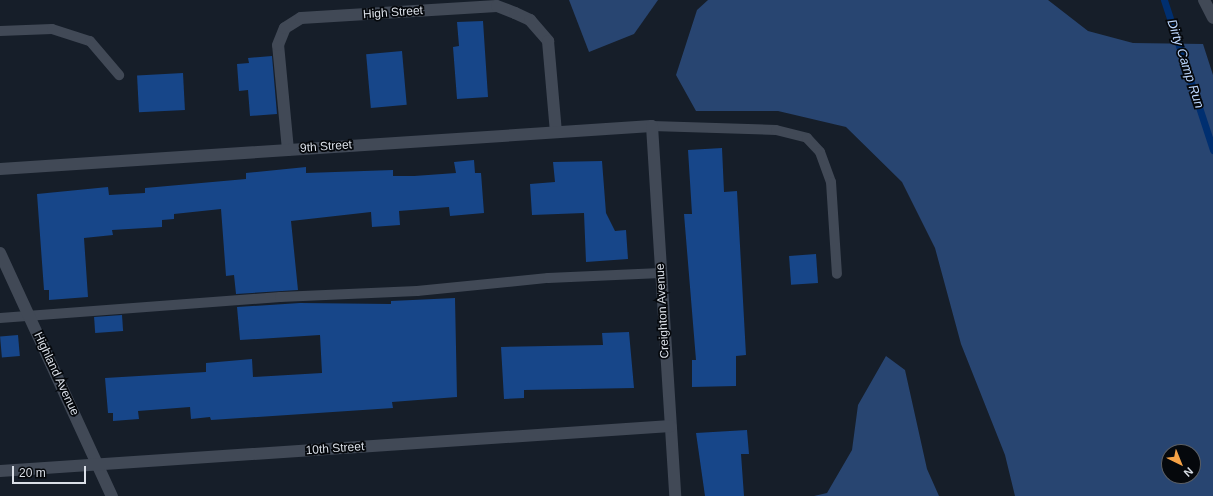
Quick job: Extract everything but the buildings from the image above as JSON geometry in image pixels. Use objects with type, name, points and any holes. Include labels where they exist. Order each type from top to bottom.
[{"type":"street","points":[[1204,0],[1213,18]]},
{"type":"street","name":"High Street","points":[[288,150],[278,45],[285,28],[301,18],[497,6],[515,13],[530,20],[548,41],[556,132]]},
{"type":"street","name":"9th Street","points":[[0,169],[652,126]]},
{"type":"street","name":"Creighton Avenue","points":[[652,126],[674,496]]},
{"type":"street","name":"Highland Avenue","points":[[0,253],[112,496]]},
{"type":"street","name":"10th Street","points":[[0,471],[670,426]]},
{"type":"lane","points":[[0,31],[52,29],[90,41],[119,75]]},
{"type":"lane","points":[[652,126],[776,130],[807,138],[820,152],[831,182],[837,274]]},
{"type":"lane","points":[[0,318],[280,297],[417,291],[548,278],[661,273]]},
{"type":"shaded area","points":[[569,0],[658,0],[634,34],[589,52]]},
{"type":"shaded area","points":[[708,0],[1048,0],[1088,31],[1133,43],[1203,44],[1213,75],[1213,496],[1015,496],[1005,455],[961,344],[935,248],[902,182],[846,127],[778,111],[696,111],[676,75],[697,10]]},
{"type":"shaded area","points":[[886,356],[905,370],[927,469],[939,496],[814,496],[827,493],[852,450],[858,405]]},
{"type":"waterway","name":"Dirty Camp Run","points":[[1164,0],[1213,150]]}]
